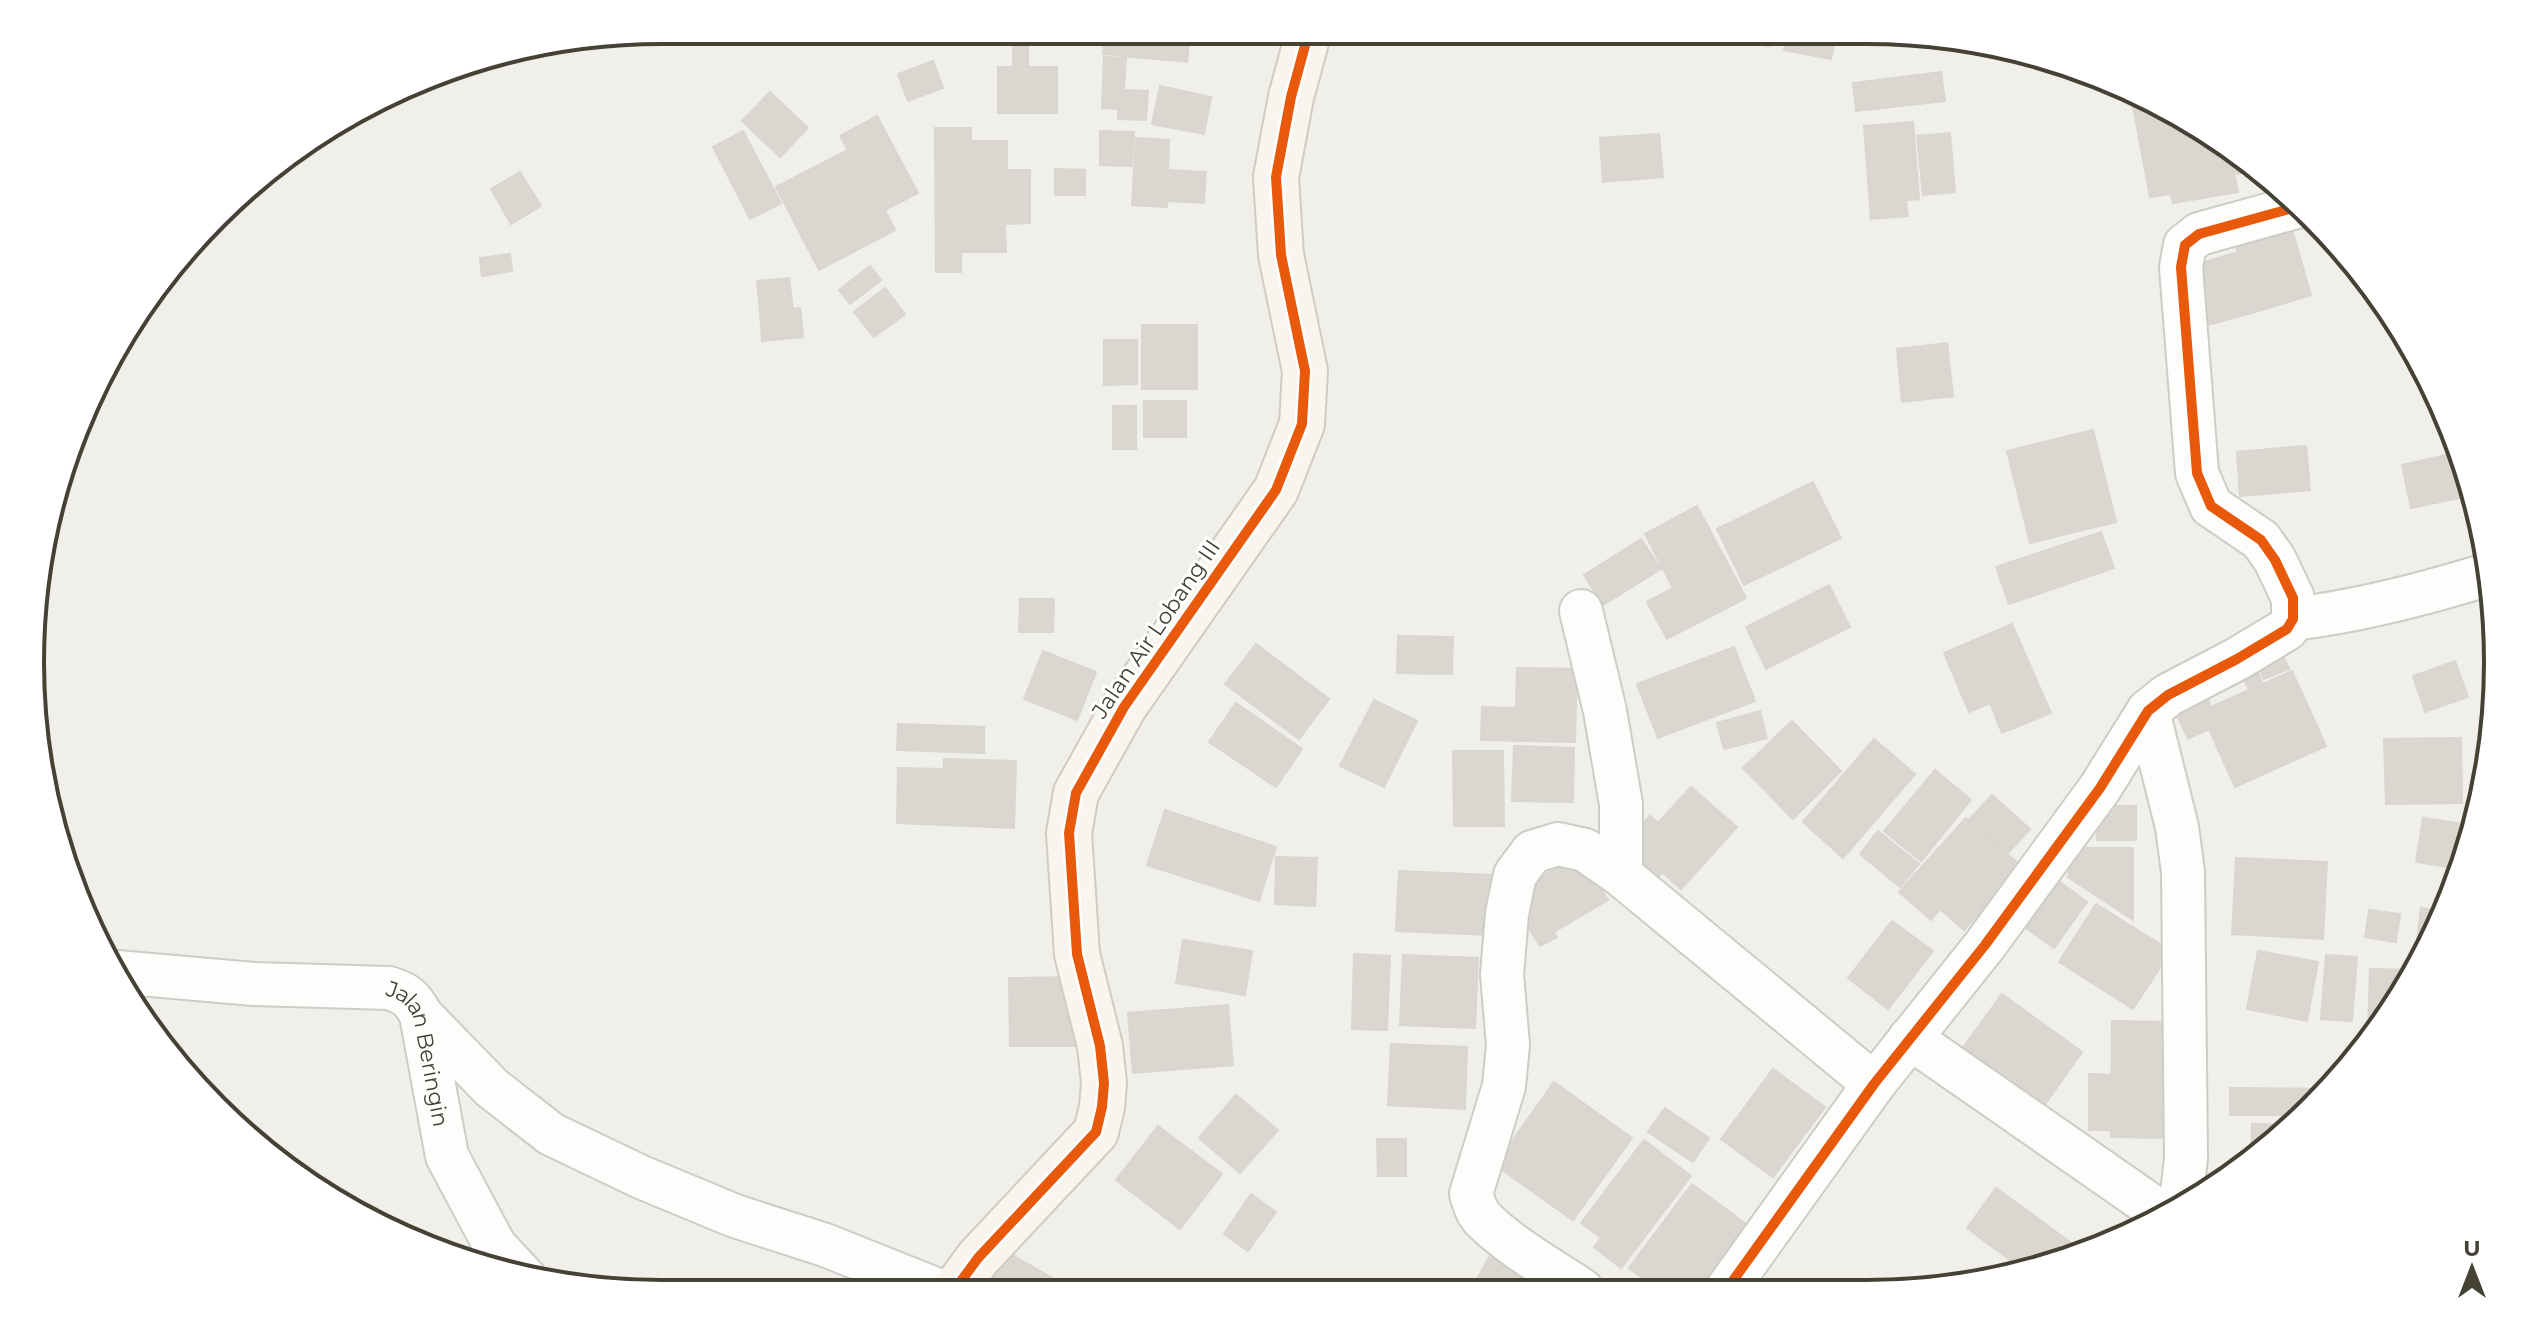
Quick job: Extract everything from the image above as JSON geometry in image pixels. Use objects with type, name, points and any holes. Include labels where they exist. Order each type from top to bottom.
[{"type":"street","name":"Jalan Air Lobang III","points":[[962,1280],[978,1258],[1096,1132],[1102,1107],[1104,1083],[1100,1046],[1077,954],[1069,833],[1076,793],[1124,707],[1276,490],[1302,424],[1305,371],[1281,255],[1276,177],[1291,97],[1305,44]]},
{"type":"street","points":[[1733,1280],[1874,1084],[1985,945],[2100,788],[2148,711],[2168,695],[2287,629],[2293,619],[2293,598],[2275,560],[2261,540],[2211,506],[2197,473],[2181,267],[2185,245],[2199,234],[2287,210]]},
{"type":"street","points":[[2293,619],[2427,593],[2478,577]]},
{"type":"street","points":[[1581,611],[1605,711],[1621,804],[1621,875]]},
{"type":"street","points":[[2148,711],[2177,827],[2183,872],[2186,1158],[2182,1193]]},
{"type":"street","points":[[1567,1280],[1484,1221],[1474,1207],[1471,1194],[1504,1086],[1508,1045],[1502,975],[1507,914],[1515,875],[1532,852],[1558,844],[1585,850],[1621,875],[1874,1084]]},
{"type":"street","name":"Jalan Beringin","points":[[128,973],[254,984],[389,988],[404,992],[414,1001],[421,1015],[447,1156],[495,1246],[509,1261]]},
{"type":"street","points":[[421,1015],[492,1088],[551,1134],[641,1177],[735,1216],[825,1245],[913,1280]]},
{"type":"street","points":[[1910,1038],[2154,1208]]},
{"type":"building","points":[[1013,44],[1028,44],[1028,67],[1057,67],[1057,113],[998,113],[998,67],[1013,67]]},
{"type":"building","points":[[1104,44],[1189,44],[1187,62],[1103,54]]},
{"type":"building","points":[[1786,44],[1834,44],[1831,59],[1784,50]]},
{"type":"building","points":[[1104,57],[1126,58],[1124,90],[1148,91],[1146,120],[1118,119],[1118,109],[1102,108]]},
{"type":"building","points":[[933,61],[943,88],[908,101],[898,74]]},
{"type":"building","points":[[1941,72],[1945,101],[1856,111],[1853,83]]},
{"type":"building","points":[[1160,86],[1211,97],[1204,134],[1152,124]]},
{"type":"building","points":[[770,92],[808,128],[780,157],[742,121]]},
{"type":"building","points":[[2133,105],[2175,127],[2233,165],[2238,192],[2173,203],[2171,194],[2150,197]]},
{"type":"building","points":[[877,116],[918,193],[885,210],[895,230],[819,270],[776,187],[848,150],[840,136]]},
{"type":"building","points":[[1913,122],[1919,199],[1906,200],[1908,216],[1871,219],[1864,126]]},
{"type":"building","points":[[935,128],[971,128],[971,141],[1007,141],[1007,170],[1030,170],[1030,223],[1005,224],[1006,252],[961,252],[961,272],[936,272]]},
{"type":"building","points":[[743,131],[781,203],[750,219],[713,147]]},
{"type":"building","points":[[1100,131],[1134,132],[1132,166],[1100,165]]},
{"type":"building","points":[[1950,133],[1955,192],[1923,195],[1917,136]]},
{"type":"building","points":[[1659,134],[1663,177],[1603,182],[1600,138]]},
{"type":"building","points":[[1136,138],[1169,140],[1168,170],[1206,172],[1204,203],[1167,201],[1167,207],[1132,205]]},
{"type":"building","points":[[1055,169],[1085,170],[1085,195],[1055,195]]},
{"type":"building","points":[[520,172],[541,206],[511,224],[491,189]]},
{"type":"building","points":[[2290,223],[2311,295],[2255,312],[2234,240]]},
{"type":"building","points":[[2238,252],[2255,312],[2201,327],[2184,268]]},
{"type":"building","points":[[510,254],[512,271],[482,276],[480,258]]},
{"type":"building","points":[[870,266],[881,280],[850,304],[839,290]]},
{"type":"building","points":[[789,278],[793,309],[760,312],[757,281]]},
{"type":"building","points":[[885,288],[905,314],[874,337],[854,312]]},
{"type":"building","points":[[800,308],[803,337],[762,341],[760,312]]},
{"type":"building","points":[[1142,325],[1197,325],[1197,389],[1142,389]]},
{"type":"building","points":[[1104,340],[1137,340],[1137,384],[1104,385]]},
{"type":"building","points":[[1947,343],[1953,396],[1902,402],[1897,349]]},
{"type":"building","points":[[1144,401],[1186,401],[1186,437],[1144,437]]},
{"type":"building","points":[[1113,406],[1136,406],[1136,449],[1113,449]]},
{"type":"building","points":[[2093,430],[2116,522],[2030,543],[2007,451]]},
{"type":"building","points":[[2306,446],[2310,490],[2240,496],[2237,452]]},
{"type":"building","points":[[2448,455],[2462,498],[2411,508],[2402,465]]},
{"type":"building","points":[[1813,482],[1841,538],[1744,585],[1717,529]]},
{"type":"building","points":[[1697,506],[1746,598],[1667,639],[1647,602],[1673,588],[1645,534]]},
{"type":"building","points":[[2101,532],[2114,568],[2009,604],[1996,567]]},
{"type":"building","points":[[1641,539],[1661,569],[1603,605],[1584,575]]},
{"type":"building","points":[[1829,585],[1850,627],[1766,669],[1746,627]]},
{"type":"building","points":[[1020,599],[1054,599],[1053,632],[1019,632]]},
{"type":"building","points":[[2012,624],[2051,713],[2002,733],[1990,703],[1969,712],[1944,653]]},
{"type":"building","points":[[1398,636],[1453,637],[1452,674],[1397,673]]},
{"type":"building","points":[[1256,644],[1329,699],[1299,739],[1225,684]]},
{"type":"building","points":[[1734,647],[1755,701],[1658,738],[1637,684]]},
{"type":"building","points":[[2280,649],[2289,669],[2264,679],[2256,659]]},
{"type":"building","points":[[1043,651],[1096,672],[1077,720],[1024,699]]},
{"type":"building","points":[[2252,658],[2262,682],[2248,688],[2237,665]]},
{"type":"building","points":[[2455,661],[2468,697],[2425,712],[2413,676]]},
{"type":"building","points":[[1517,668],[1577,669],[1575,742],[1481,740],[1482,707],[1516,708]]},
{"type":"building","points":[[2292,671],[2326,746],[2235,787],[2209,729],[2188,739],[2175,711],[2207,697],[2211,707]]},
{"type":"building","points":[[1374,700],[1417,721],[1384,787],[1340,766]]},
{"type":"building","points":[[1236,703],[1302,749],[1276,787],[1209,742]]},
{"type":"building","points":[[1760,711],[1767,738],[1724,749],[1717,723]]},
{"type":"building","points":[[1792,721],[1841,771],[1793,819],[1743,768]]},
{"type":"building","points":[[898,724],[984,727],[984,753],[897,750]]},
{"type":"building","points":[[2461,738],[2462,803],[2386,804],[2384,739]]},
{"type":"building","points":[[1874,739],[1915,774],[1843,858],[1803,822]]},
{"type":"building","points":[[1514,746],[1574,748],[1573,802],[1512,801]]},
{"type":"building","points":[[1453,751],[1503,751],[1504,826],[1454,826]]},
{"type":"building","points":[[944,759],[1016,761],[1014,828],[897,823],[898,768],[944,769]]},
{"type":"building","points":[[1935,770],[1971,800],[1921,861],[1884,831]]},
{"type":"building","points":[[1691,787],[1737,827],[1681,889],[1662,872],[1654,881],[1628,857],[1628,841],[1650,816],[1658,823]]},
{"type":"building","points":[[1992,795],[2030,829],[2007,854],[1969,820]]},
{"type":"building","points":[[2097,806],[2136,806],[2136,840],[2097,840]]},
{"type":"building","points":[[1165,810],[1276,847],[1259,901],[1147,865]]},
{"type":"building","points":[[1966,818],[2021,866],[1964,930],[1940,909],[1931,920],[1899,892]]},
{"type":"building","points":[[2423,818],[2462,824],[2449,867],[2416,862]]},
{"type":"building","points":[[1878,831],[1919,864],[1900,887],[1860,854]]},
{"type":"building","points":[[2073,848],[2133,848],[2133,920],[2068,877]]},
{"type":"building","points":[[1579,854],[1608,900],[1554,932],[1557,937],[1540,946],[1517,909],[1520,891]]},
{"type":"building","points":[[1276,857],[1317,858],[1315,906],[1275,904]]},
{"type":"building","points":[[2236,858],[2327,862],[2323,939],[2232,934]]},
{"type":"building","points":[[1399,871],[1492,875],[1490,935],[1396,931]]},
{"type":"building","points":[[2045,871],[2087,902],[2054,948],[2011,917]]},
{"type":"building","points":[[2096,904],[2171,951],[2133,1009],[2059,962]]},
{"type":"building","points":[[2421,908],[2432,909],[2420,935],[2417,940]]},
{"type":"building","points":[[2369,910],[2400,914],[2396,942],[2365,937]]},
{"type":"building","points":[[1892,921],[1933,951],[1888,1009],[1848,978]]},
{"type":"building","points":[[1183,940],[1252,951],[1245,995],[1176,983]]},
{"type":"building","points":[[2258,951],[2318,962],[2307,1021],[2247,1009]]},
{"type":"building","points":[[1354,954],[1390,956],[1387,1030],[1352,1029]]},
{"type":"building","points":[[1403,955],[1478,958],[1475,1028],[1400,1025]]},
{"type":"building","points":[[2326,955],[2357,957],[2352,1021],[2321,1019]]},
{"type":"building","points":[[2370,969],[2402,970],[2380,1005],[2368,1021]]},
{"type":"building","points":[[1077,977],[1077,1046],[1010,1046],[1009,978]]},
{"type":"building","points":[[2002,994],[2082,1052],[2043,1107],[1962,1049]]},
{"type":"building","points":[[1228,1005],[1233,1065],[1133,1073],[1128,1013]]},
{"type":"building","points":[[2112,1021],[2173,1022],[2172,1138],[2111,1137]]},
{"type":"building","points":[[1391,1044],[1467,1047],[1465,1109],[1388,1105]]},
{"type":"building","points":[[1773,1069],[1825,1107],[1773,1177],[1721,1139]]},
{"type":"building","points":[[2089,1074],[2112,1075],[2111,1130],[2089,1130]]},
{"type":"building","points":[[1554,1082],[1632,1138],[1573,1220],[1495,1165]]},
{"type":"building","points":[[2230,1088],[2312,1089],[2286,1115],[2230,1115]]},
{"type":"building","points":[[1236,1095],[1278,1130],[1240,1173],[1199,1138]]},
{"type":"building","points":[[1665,1108],[1709,1138],[1693,1162],[1648,1132]]},
{"type":"building","points":[[2252,1124],[2276,1125],[2273,1127],[2251,1144]]},
{"type":"building","points":[[1158,1126],[1222,1174],[1180,1229],[1116,1180]]},
{"type":"building","points":[[1377,1139],[1406,1139],[1406,1176],[1378,1176]]},
{"type":"building","points":[[1644,1140],[1691,1176],[1621,1268],[1594,1247],[1601,1238],[1581,1223]]},
{"type":"building","points":[[1692,1184],[1754,1230],[1716,1280],[1646,1280],[1629,1268]]},
{"type":"building","points":[[1996,1188],[2073,1244],[2013,1262],[1967,1228]]},
{"type":"building","points":[[1251,1194],[1276,1212],[1248,1251],[1224,1234]]},
{"type":"building","points":[[1005,1251],[1056,1280],[988,1280]]},
{"type":"building","points":[[1489,1257],[1532,1280],[1476,1280]]},
{"type":"cycle path","points":[[962,1280],[978,1258],[1096,1132],[1102,1107],[1104,1083],[1100,1046],[1077,954],[1069,833],[1076,793],[1124,707],[1276,490],[1302,424],[1305,371],[1281,255],[1276,177],[1291,97],[1305,44]]},
{"type":"cycle path","points":[[1733,1280],[1874,1084],[1985,945],[2100,788],[2148,711],[2168,695],[2287,629],[2293,619],[2293,598],[2275,560],[2261,540],[2211,506],[2197,473],[2181,267],[2185,245],[2199,234],[2287,210]]}]
